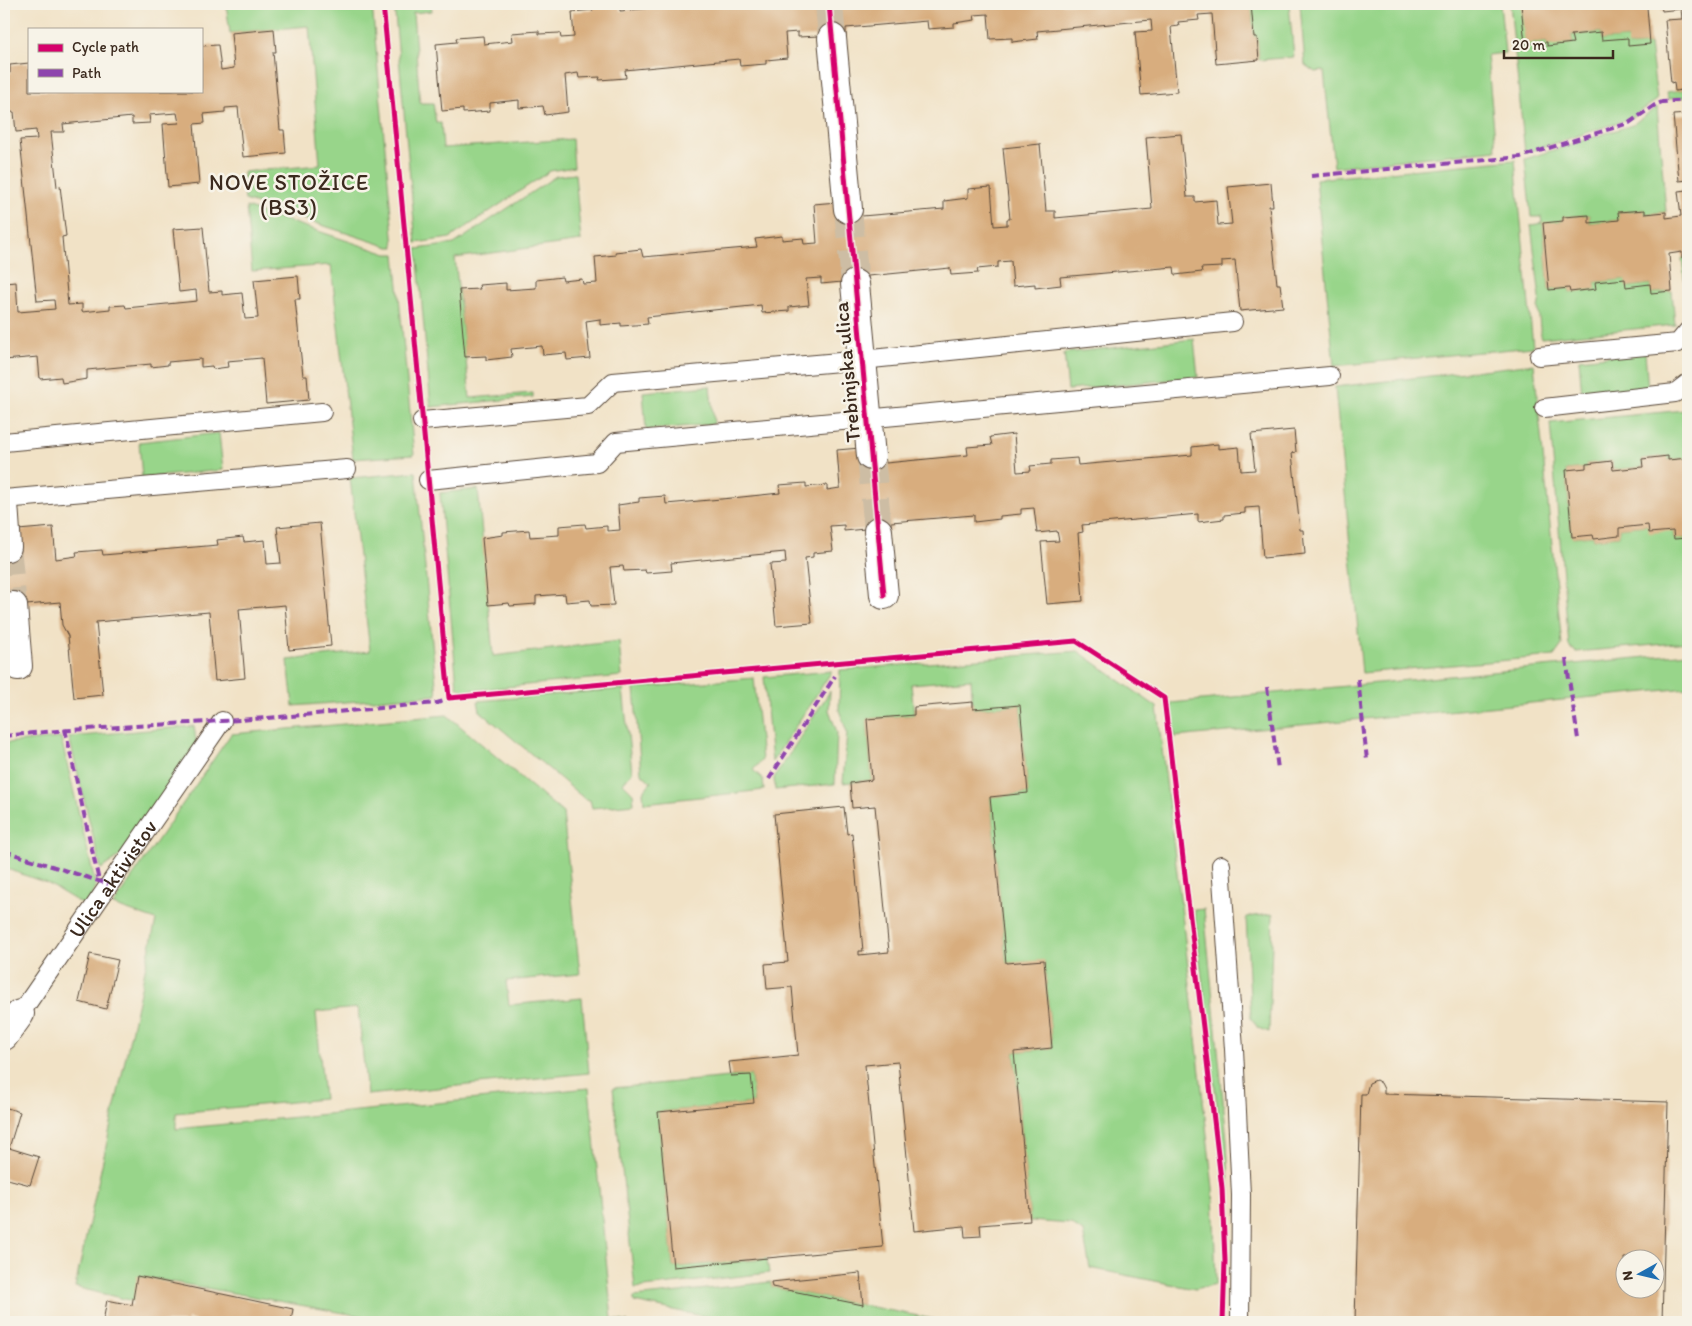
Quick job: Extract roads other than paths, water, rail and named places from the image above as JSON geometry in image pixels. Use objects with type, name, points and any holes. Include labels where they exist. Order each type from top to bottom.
[{"type":"street","points":[[832,38],[848,209]]},
{"type":"street","name":"Trebinjska ulica","points":[[855,284],[871,456]]},
{"type":"street","points":[[4,503],[8,547]]},
{"type":"street","points":[[878,531],[884,595]]},
{"type":"street","points":[[13,606],[18,666]]},
{"type":"street","name":"Ulica aktivistov","points":[[4,1036],[20,1014]]},
{"type":"lane","points":[[422,421],[588,406],[613,382],[862,360],[1233,322]]},
{"type":"lane","points":[[1539,356],[1678,343],[1688,331]]},
{"type":"lane","points":[[428,480],[597,463],[616,442],[1330,376]]},
{"type":"lane","points":[[1544,408],[1675,393],[1688,383]]},
{"type":"lane","points":[[4,442],[322,412]]},
{"type":"lane","points":[[4,499],[347,469]]},
{"type":"lane","name":"Ulica aktivistov","points":[[20,1014],[222,721]]},
{"type":"lane","points":[[1222,865],[1241,1195],[1240,1322]]},
{"type":"tunnel","points":[[829,4],[832,38]]},
{"type":"tunnel","points":[[848,209],[855,284]]},
{"type":"tunnel","points":[[871,456],[878,531]]},
{"type":"tunnel","points":[[7,547],[13,606]]},
{"type":"district","name":"NOVE STOŽICE (BS3)","points":[[289,194]]}]
